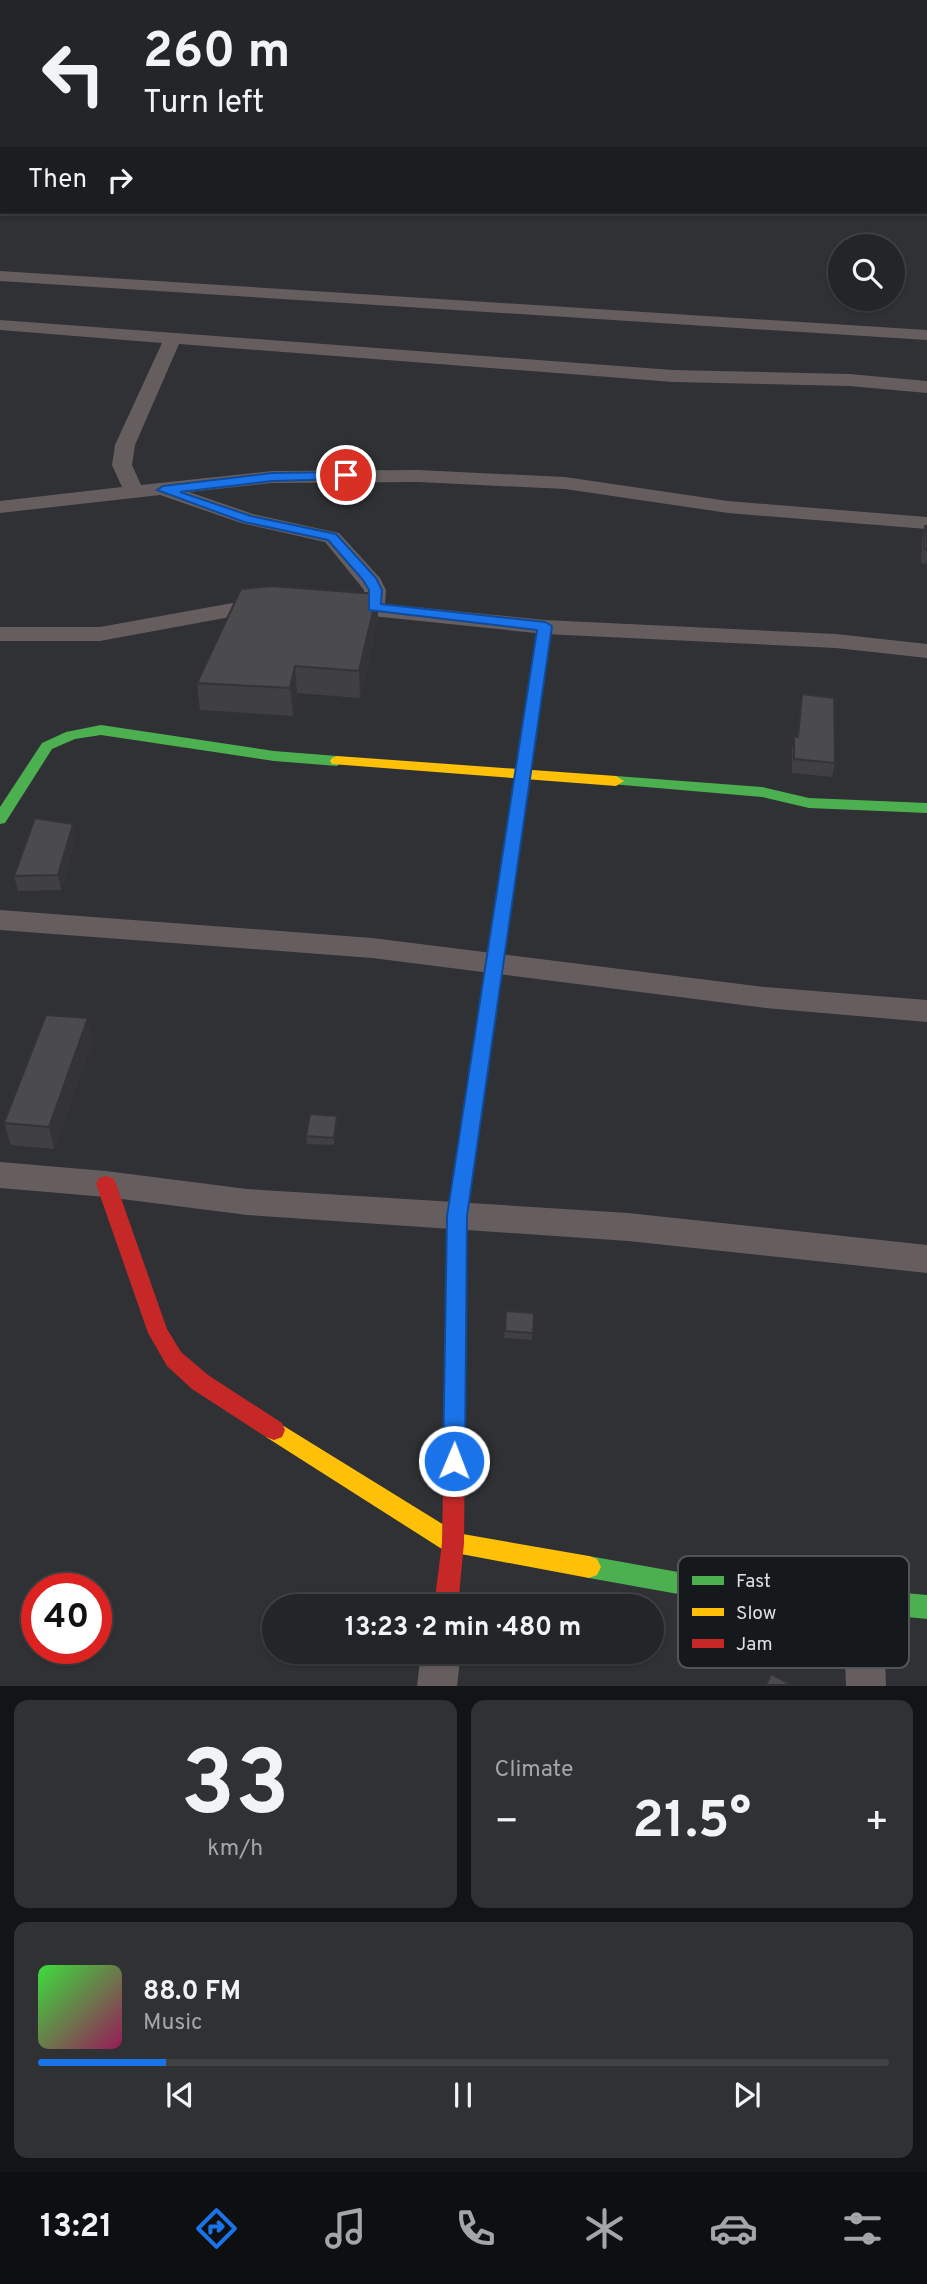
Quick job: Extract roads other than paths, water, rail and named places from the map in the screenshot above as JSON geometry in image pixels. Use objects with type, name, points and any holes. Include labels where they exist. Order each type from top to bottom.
[{"type":"street","points":[[0,276],[927,335]]},
{"type":"street","points":[[0,325],[673,376],[849,380],[927,387]]},
{"type":"street","points":[[134,492],[122,465],[125,445],[172,339]]},
{"type":"street","points":[[0,507],[298,475],[418,476],[582,485],[728,507],[927,523]]},
{"type":"street","points":[[163,490],[248,519],[332,537],[369,578],[375,590],[374,607]]},
{"type":"street","points":[[0,634],[100,634],[236,607],[291,603]]},
{"type":"street","points":[[318,605],[374,607],[545,626],[836,641],[927,651]]},
{"type":"street","points":[[447,1594],[453,1543],[457,1216],[545,626]]},
{"type":"street","points":[[0,819],[47,746],[71,735],[101,730],[274,756],[762,792],[809,803],[927,808]]},
{"type":"street","points":[[0,920],[213,934],[495,961],[720,993],[927,1011]]},
{"type":"street","points":[[0,1175],[106,1184],[247,1202],[628,1227],[927,1259]]},
{"type":"street","points":[[106,1184],[158,1333],[174,1359],[201,1382],[453,1543],[678,1583]]},
{"type":"street","points":[[909,1604],[927,1607]]},
{"type":"street","points":[[438,1685],[440,1664]]}]
